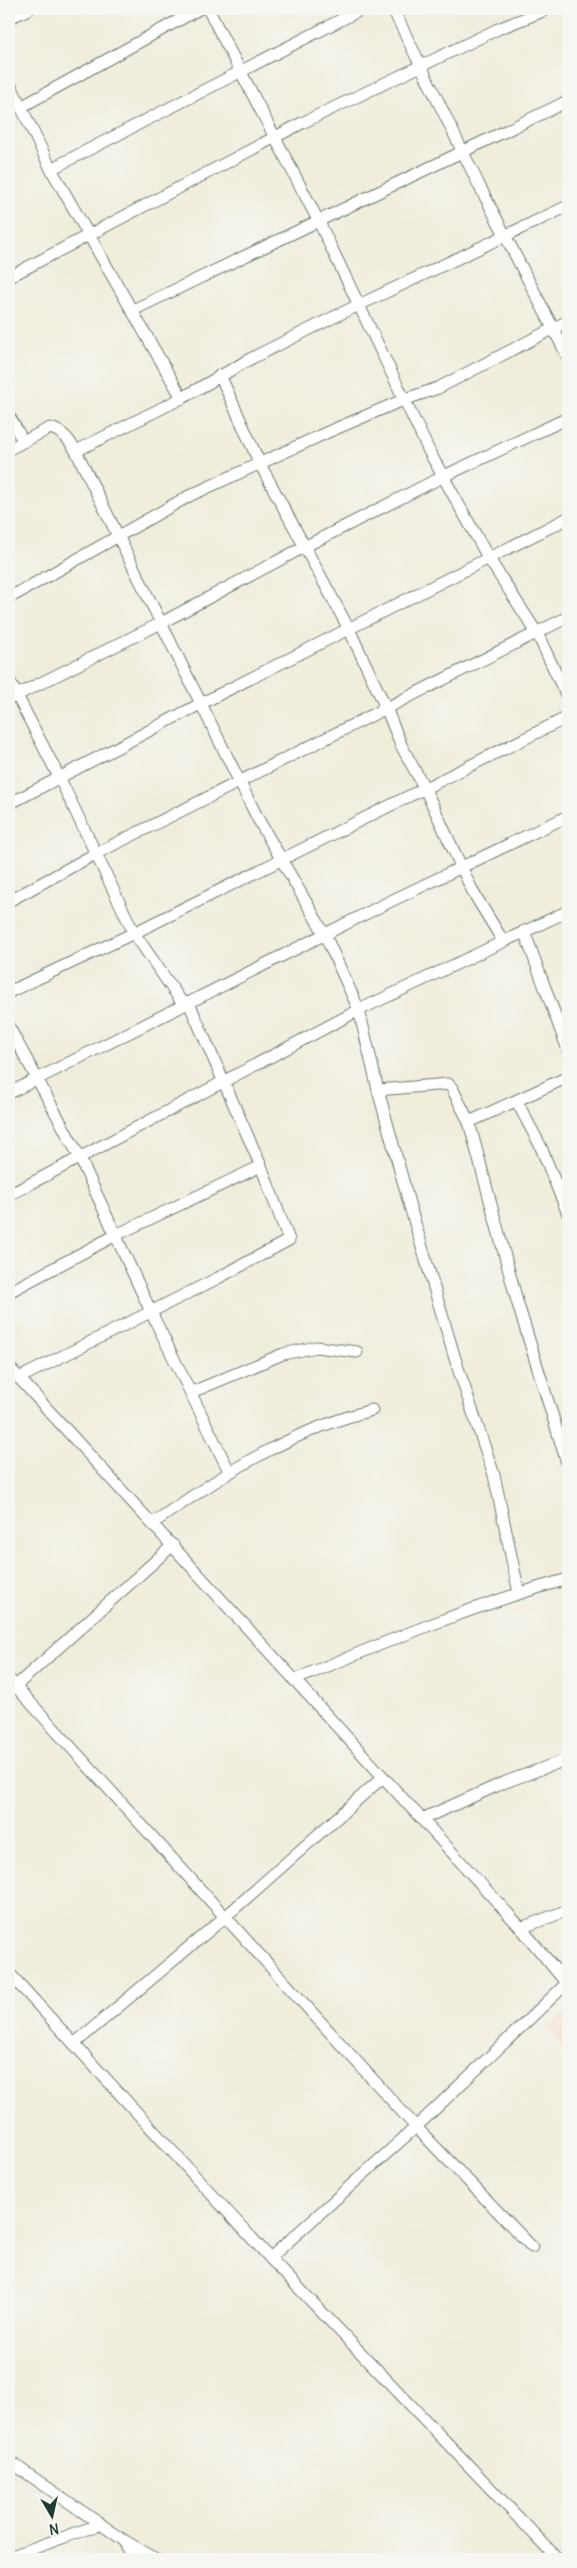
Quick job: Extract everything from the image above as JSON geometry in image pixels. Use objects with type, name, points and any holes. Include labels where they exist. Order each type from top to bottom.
[{"type":"street","points":[[9,18],[29,9]]},
{"type":"street","points":[[21,107],[200,9]]},
{"type":"street","points":[[208,9],[320,222],[403,400],[442,476],[489,559],[537,633],[568,700]]},
{"type":"street","points":[[51,170],[362,9]]},
{"type":"street","points":[[393,9],[462,152],[568,357]]},
{"type":"street","points":[[9,277],[275,137],[498,29],[548,9]]},
{"type":"street","points":[[9,82],[51,170],[182,398]]},
{"type":"street","points":[[133,310],[320,222],[568,101]]},
{"type":"street","points":[[76,451],[182,398],[220,375],[360,305],[568,206]]},
{"type":"street","points":[[9,598],[189,496],[403,400],[438,388],[568,321]]},
{"type":"street","points":[[220,375],[260,464],[349,629],[402,747],[425,789],[473,892],[503,942]]},
{"type":"street","points":[[9,416],[23,441]]},
{"type":"street","points":[[13,697],[161,623],[442,476],[568,418]]},
{"type":"street","points":[[9,449],[50,428],[58,430],[67,436],[240,782],[281,860],[325,935],[359,1010],[378,1090],[456,1362],[494,1475],[519,1592]]},
{"type":"street","points":[[9,804],[60,779],[201,703],[568,518]]},
{"type":"street","points":[[9,901],[95,854],[568,617]]},
{"type":"street","points":[[9,680],[13,697],[60,779],[134,933],[181,1001],[189,1003]]},
{"type":"street","points":[[9,992],[134,933],[568,717]]},
{"type":"street","points":[[9,1093],[462,866],[568,816]]},
{"type":"street","points":[[9,1195],[79,1156],[359,1010],[568,911]]},
{"type":"street","points":[[524,931],[568,1050]]},
{"type":"street","points":[[19,1378],[288,1240],[261,1166],[189,1003]]},
{"type":"street","points":[[9,1027],[36,1080],[79,1156],[150,1312],[192,1392],[230,1471]]},
{"type":"street","points":[[469,1122],[517,1102],[568,1077]]},
{"type":"street","points":[[378,1090],[448,1084],[452,1088],[469,1122],[517,1301],[568,1466]]},
{"type":"street","points":[[517,1102],[540,1144],[568,1214]]},
{"type":"street","points":[[9,1292],[114,1236],[261,1166]]},
{"type":"street","points":[[192,1392],[283,1354],[316,1347],[357,1352]]},
{"type":"street","points":[[9,1367],[154,1523],[382,1778],[521,1928],[567,1984],[416,2127],[270,2258]]},
{"type":"street","points":[[154,1523],[230,1471],[335,1420],[372,1410]]},
{"type":"street","points":[[173,1545],[11,1686],[416,2127],[532,2247]]},
{"type":"street","points":[[294,1680],[442,1619],[519,1592],[568,1579]]},
{"type":"street","points":[[422,1819],[503,1783],[568,1759]]},
{"type":"street","points":[[74,2044],[225,1917],[382,1778]]},
{"type":"street","points":[[521,1928],[568,1910]]},
{"type":"street","points":[[9,1973],[270,2258],[558,2559]]},
{"type":"street","points":[[11,2465],[156,2559]]},
{"type":"street","points":[[9,2557],[101,2524]]},
{"type":"street","points":[[125,2540],[131,2559]]},
{"type":"shaded area","points":[[568,2009],[568,2052],[546,2028]]}]
